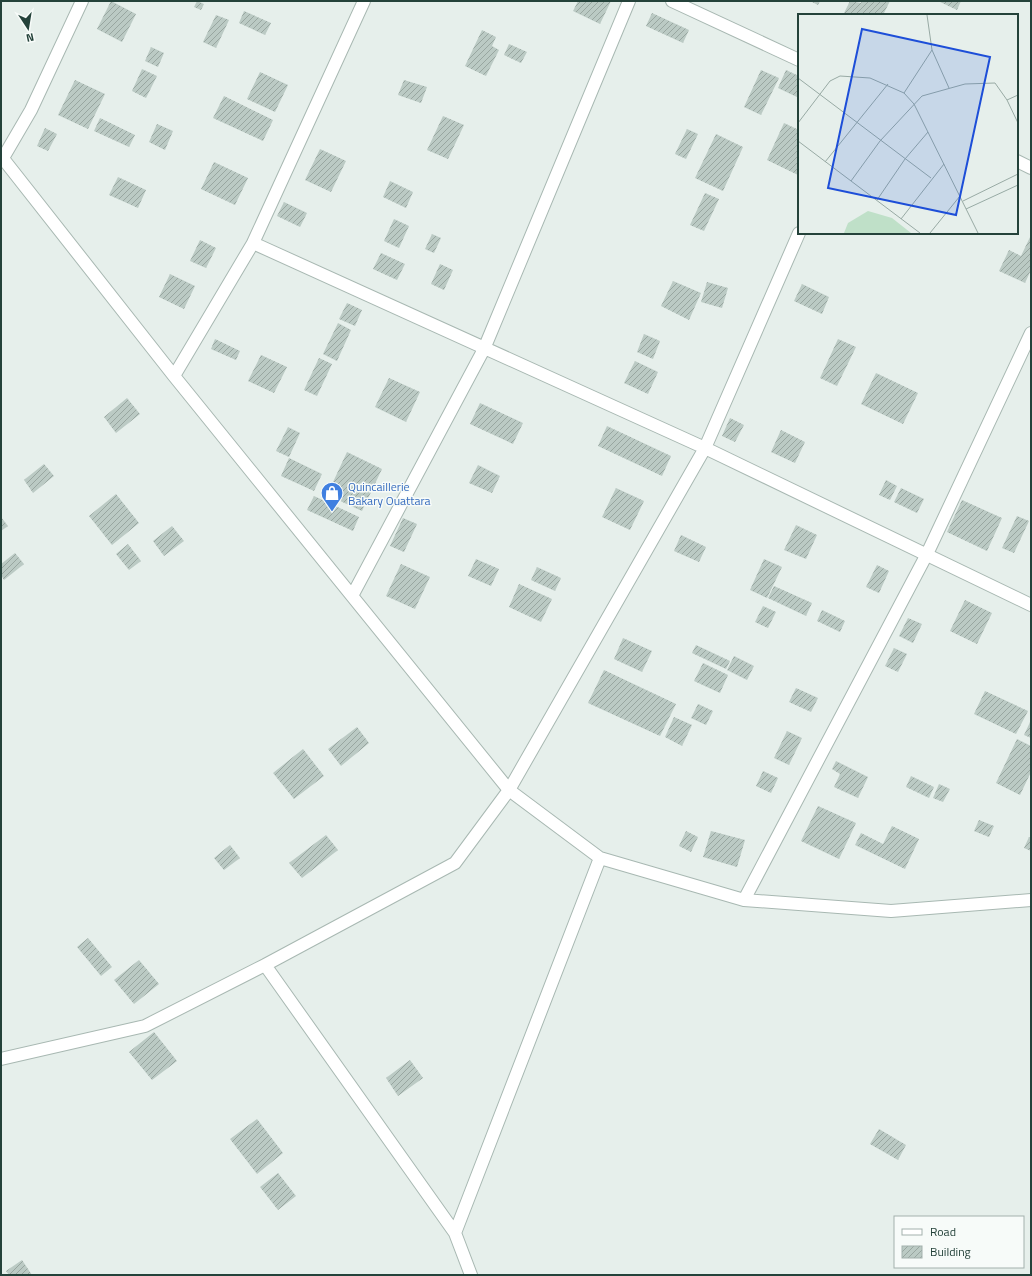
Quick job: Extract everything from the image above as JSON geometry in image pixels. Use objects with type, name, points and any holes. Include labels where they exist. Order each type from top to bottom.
[{"type":"street","points":[[82,1],[30,110],[2,157],[174,376],[509,790],[600,858],[744,900],[891,911],[1031,900]]},
{"type":"street","points":[[174,376],[253,243],[364,1]]},
{"type":"street","points":[[352,596],[484,349],[629,1]]},
{"type":"street","points":[[672,1],[798,60]]},
{"type":"street","points":[[1018,162],[1031,168]]},
{"type":"street","points":[[1,1059],[145,1026],[264,966],[455,863],[509,790],[705,448],[799,234]]},
{"type":"street","points":[[253,243],[705,448],[1031,604]]},
{"type":"street","points":[[744,900],[927,554],[1031,333]]},
{"type":"street","points":[[455,1233],[600,858]]},
{"type":"street","points":[[264,966],[455,1233],[471,1275]]},
{"type":"building","points":[[111,1],[136,14],[122,42],[97,29]]},
{"type":"building","points":[[197,1],[204,4],[201,10],[194,7]]},
{"type":"building","points":[[578,1],[611,1],[600,24],[573,11]]},
{"type":"building","points":[[810,1],[820,1],[818,5]]},
{"type":"building","points":[[850,1],[861,3],[862,1],[890,1],[884,14],[844,14]]},
{"type":"building","points":[[938,1],[961,1],[957,10]]},
{"type":"building","points":[[244,11],[271,23],[265,35],[239,23]]},
{"type":"building","points":[[652,13],[689,30],[683,43],[646,26]]},
{"type":"building","points":[[216,15],[229,20],[216,48],[203,42]]},
{"type":"building","points":[[482,30],[496,37],[492,46],[499,50],[486,76],[465,66]]},
{"type":"building","points":[[509,44],[527,52],[521,63],[504,55]]},
{"type":"building","points":[[151,47],[164,53],[158,67],[145,61]]},
{"type":"building","points":[[142,69],[157,76],[146,98],[132,91]]},
{"type":"building","points":[[761,70],[779,78],[761,115],[744,107]]},
{"type":"building","points":[[786,70],[798,76],[798,98],[778,88]]},
{"type":"building","points":[[260,72],[288,85],[275,112],[247,99]]},
{"type":"building","points":[[75,80],[105,94],[88,129],[58,115]]},
{"type":"building","points":[[404,80],[427,87],[421,103],[398,95]]},
{"type":"building","points":[[224,96],[273,120],[263,141],[213,118]]},
{"type":"building","points":[[443,116],[464,125],[448,159],[427,150]]},
{"type":"building","points":[[100,118],[135,135],[129,147],[94,131]]},
{"type":"building","points":[[784,123],[798,130],[798,175],[767,160]]},
{"type":"building","points":[[157,124],[173,131],[165,150],[149,142]]},
{"type":"building","points":[[45,128],[57,134],[48,151],[37,146]]},
{"type":"building","points":[[687,129],[698,134],[686,159],[675,154]]},
{"type":"building","points":[[716,134],[743,147],[723,191],[695,178]]},
{"type":"building","points":[[320,149],[346,161],[331,192],[305,180]]},
{"type":"building","points":[[214,162],[248,178],[235,205],[201,189]]},
{"type":"building","points":[[118,177],[146,190],[138,208],[109,195]]},
{"type":"building","points":[[390,181],[413,192],[406,208],[383,197]]},
{"type":"building","points":[[705,193],[719,199],[704,231],[690,225]]},
{"type":"building","points":[[284,202],[307,213],[300,227],[277,216]]},
{"type":"building","points":[[394,219],[409,226],[399,248],[384,241]]},
{"type":"building","points":[[432,234],[441,238],[434,253],[425,249]]},
{"type":"building","points":[[1031,235],[1031,270],[1025,283],[999,271],[1009,250],[1021,256]]},
{"type":"building","points":[[200,240],[216,248],[206,268],[190,261]]},
{"type":"building","points":[[381,253],[405,264],[397,280],[373,269]]},
{"type":"building","points":[[440,264],[453,270],[444,290],[431,284]]},
{"type":"building","points":[[170,274],[195,286],[184,309],[159,297]]},
{"type":"building","points":[[673,281],[701,293],[689,320],[661,306]]},
{"type":"building","points":[[707,282],[728,288],[722,308],[701,302]]},
{"type":"building","points":[[802,284],[829,297],[822,314],[794,301]]},
{"type":"building","points":[[347,303],[362,310],[355,326],[339,319]]},
{"type":"building","points":[[338,323],[351,330],[337,361],[323,354]]},
{"type":"building","points":[[644,334],[660,341],[653,359],[637,352]]},
{"type":"building","points":[[215,339],[240,351],[236,360],[211,349]]},
{"type":"building","points":[[838,339],[856,347],[837,386],[820,378]]},
{"type":"building","points":[[261,355],[287,367],[274,393],[248,381]]},
{"type":"building","points":[[319,358],[332,364],[317,396],[304,390]]},
{"type":"building","points":[[635,361],[658,372],[648,394],[624,383]]},
{"type":"building","points":[[876,373],[918,393],[903,424],[861,404]]},
{"type":"building","points":[[389,378],[420,392],[406,422],[375,407]]},
{"type":"building","points":[[127,398],[140,414],[116,433],[104,417]]},
{"type":"building","points":[[480,403],[523,423],[513,444],[470,424]]},
{"type":"building","points":[[730,418],[744,425],[735,442],[722,436]]},
{"type":"building","points":[[607,426],[671,456],[662,476],[598,446]]},
{"type":"building","points":[[288,427],[300,433],[289,457],[276,451]]},
{"type":"building","points":[[781,430],[805,442],[795,463],[771,452]]},
{"type":"building","points":[[347,452],[382,469],[362,511],[327,495]]},
{"type":"building","points":[[289,458],[322,474],[314,491],[281,476]]},
{"type":"building","points":[[44,464],[54,476],[33,493],[24,480]]},
{"type":"building","points":[[478,465],[500,476],[492,493],[469,483]]},
{"type":"building","points":[[886,480],[897,486],[890,500],[879,495]]},
{"type":"building","points":[[616,488],[644,501],[630,530],[602,517]]},
{"type":"building","points":[[901,488],[924,499],[917,513],[894,502]]},
{"type":"building","points":[[116,494],[139,523],[112,545],[89,516]]},
{"type":"building","points":[[314,496],[359,517],[353,531],[307,510]]},
{"type":"building","points":[[962,500],[1002,518],[987,551],[947,532]]},
{"type":"building","points":[[1017,516],[1029,521],[1014,553],[1002,548]]},
{"type":"building","points":[[1,517],[8,526],[1,531]]},
{"type":"building","points":[[403,518],[417,524],[404,552],[390,546]]},
{"type":"building","points":[[796,525],[817,535],[806,559],[784,550]]},
{"type":"building","points":[[172,526],[184,541],[164,556],[153,541]]},
{"type":"building","points":[[681,535],[706,547],[699,562],[674,551]]},
{"type":"building","points":[[128,544],[141,561],[129,570],[116,554]]},
{"type":"building","points":[[15,553],[24,564],[4,580],[1,575],[1,564]]},
{"type":"building","points":[[476,559],[499,569],[491,586],[468,576]]},
{"type":"building","points":[[764,559],[782,567],[767,598],[750,590]]},
{"type":"building","points":[[401,564],[430,577],[415,609],[386,596]]},
{"type":"building","points":[[877,565],[889,571],[879,593],[866,587]]},
{"type":"building","points":[[537,567],[561,578],[555,591],[531,580]]},
{"type":"building","points":[[519,584],[552,599],[541,622],[509,607]]},
{"type":"building","points":[[774,586],[812,603],[806,616],[768,598]]},
{"type":"building","points":[[965,600],[992,613],[977,644],[950,631]]},
{"type":"building","points":[[763,606],[776,612],[768,628],[755,622]]},
{"type":"building","points":[[822,610],[845,621],[840,632],[817,621]]},
{"type":"building","points":[[908,618],[922,624],[913,643],[899,636]]},
{"type":"building","points":[[623,638],[652,651],[642,672],[614,659]]},
{"type":"building","points":[[696,645],[730,661],[726,669],[692,653]]},
{"type":"building","points":[[894,648],[907,654],[898,672],[885,666]]},
{"type":"building","points":[[734,656],[754,666],[747,680],[727,670]]},
{"type":"building","points":[[703,663],[728,675],[720,693],[694,681]]},
{"type":"building","points":[[604,670],[676,704],[660,736],[588,703]]},
{"type":"building","points":[[796,688],[818,698],[811,712],[789,702]]},
{"type":"building","points":[[985,691],[1028,711],[1016,734],[974,714]]},
{"type":"building","points":[[698,704],[713,711],[706,725],[691,718]]},
{"type":"building","points":[[674,717],[692,725],[682,746],[665,737]]},
{"type":"building","points":[[1031,720],[1031,738],[1024,735]]},
{"type":"building","points":[[357,727],[369,743],[341,766],[328,749]]},
{"type":"building","points":[[787,731],[802,738],[789,765],[774,758]]},
{"type":"building","points":[[1017,739],[1031,746],[1031,772],[1020,795],[996,783]]},
{"type":"building","points":[[303,749],[324,776],[294,799],[273,773]]},
{"type":"building","points":[[836,761],[868,777],[858,798],[834,787],[840,774],[832,769]]},
{"type":"building","points":[[763,771],[778,778],[771,793],[756,786]]},
{"type":"building","points":[[911,776],[934,787],[929,798],[906,787]]},
{"type":"building","points":[[939,784],[950,789],[943,802],[933,798]]},
{"type":"building","points":[[818,806],[856,823],[839,859],[801,841]]},
{"type":"building","points":[[979,820],[994,826],[989,837],[974,831]]},
{"type":"building","points":[[892,826],[919,839],[905,869],[855,845],[861,833],[883,844]]},
{"type":"building","points":[[686,831],[698,837],[691,852],[679,846]]},
{"type":"building","points":[[711,831],[745,840],[737,867],[703,857]]},
{"type":"building","points":[[326,835],[338,850],[302,878],[289,863]]},
{"type":"building","points":[[1029,837],[1031,837],[1031,851],[1024,848]]},
{"type":"building","points":[[230,845],[240,858],[224,870],[214,858]]},
{"type":"building","points":[[88,938],[112,967],[101,976],[77,947]]},
{"type":"building","points":[[139,960],[159,984],[134,1004],[114,980]]},
{"type":"building","points":[[154,1032],[177,1061],[152,1080],[129,1052]]},
{"type":"building","points":[[410,1060],[423,1078],[398,1096],[386,1078]]},
{"type":"building","points":[[257,1119],[283,1153],[257,1174],[230,1139]]},
{"type":"building","points":[[879,1129],[906,1145],[898,1160],[870,1144]]},
{"type":"building","points":[[278,1173],[296,1196],[278,1210],[260,1187]]},
{"type":"building","points":[[22,1260],[32,1275],[9,1275],[6,1271]]},
{"type":"place","name":"Quincaillerie Bakary Ouattara","points":[[332,512]]}]
